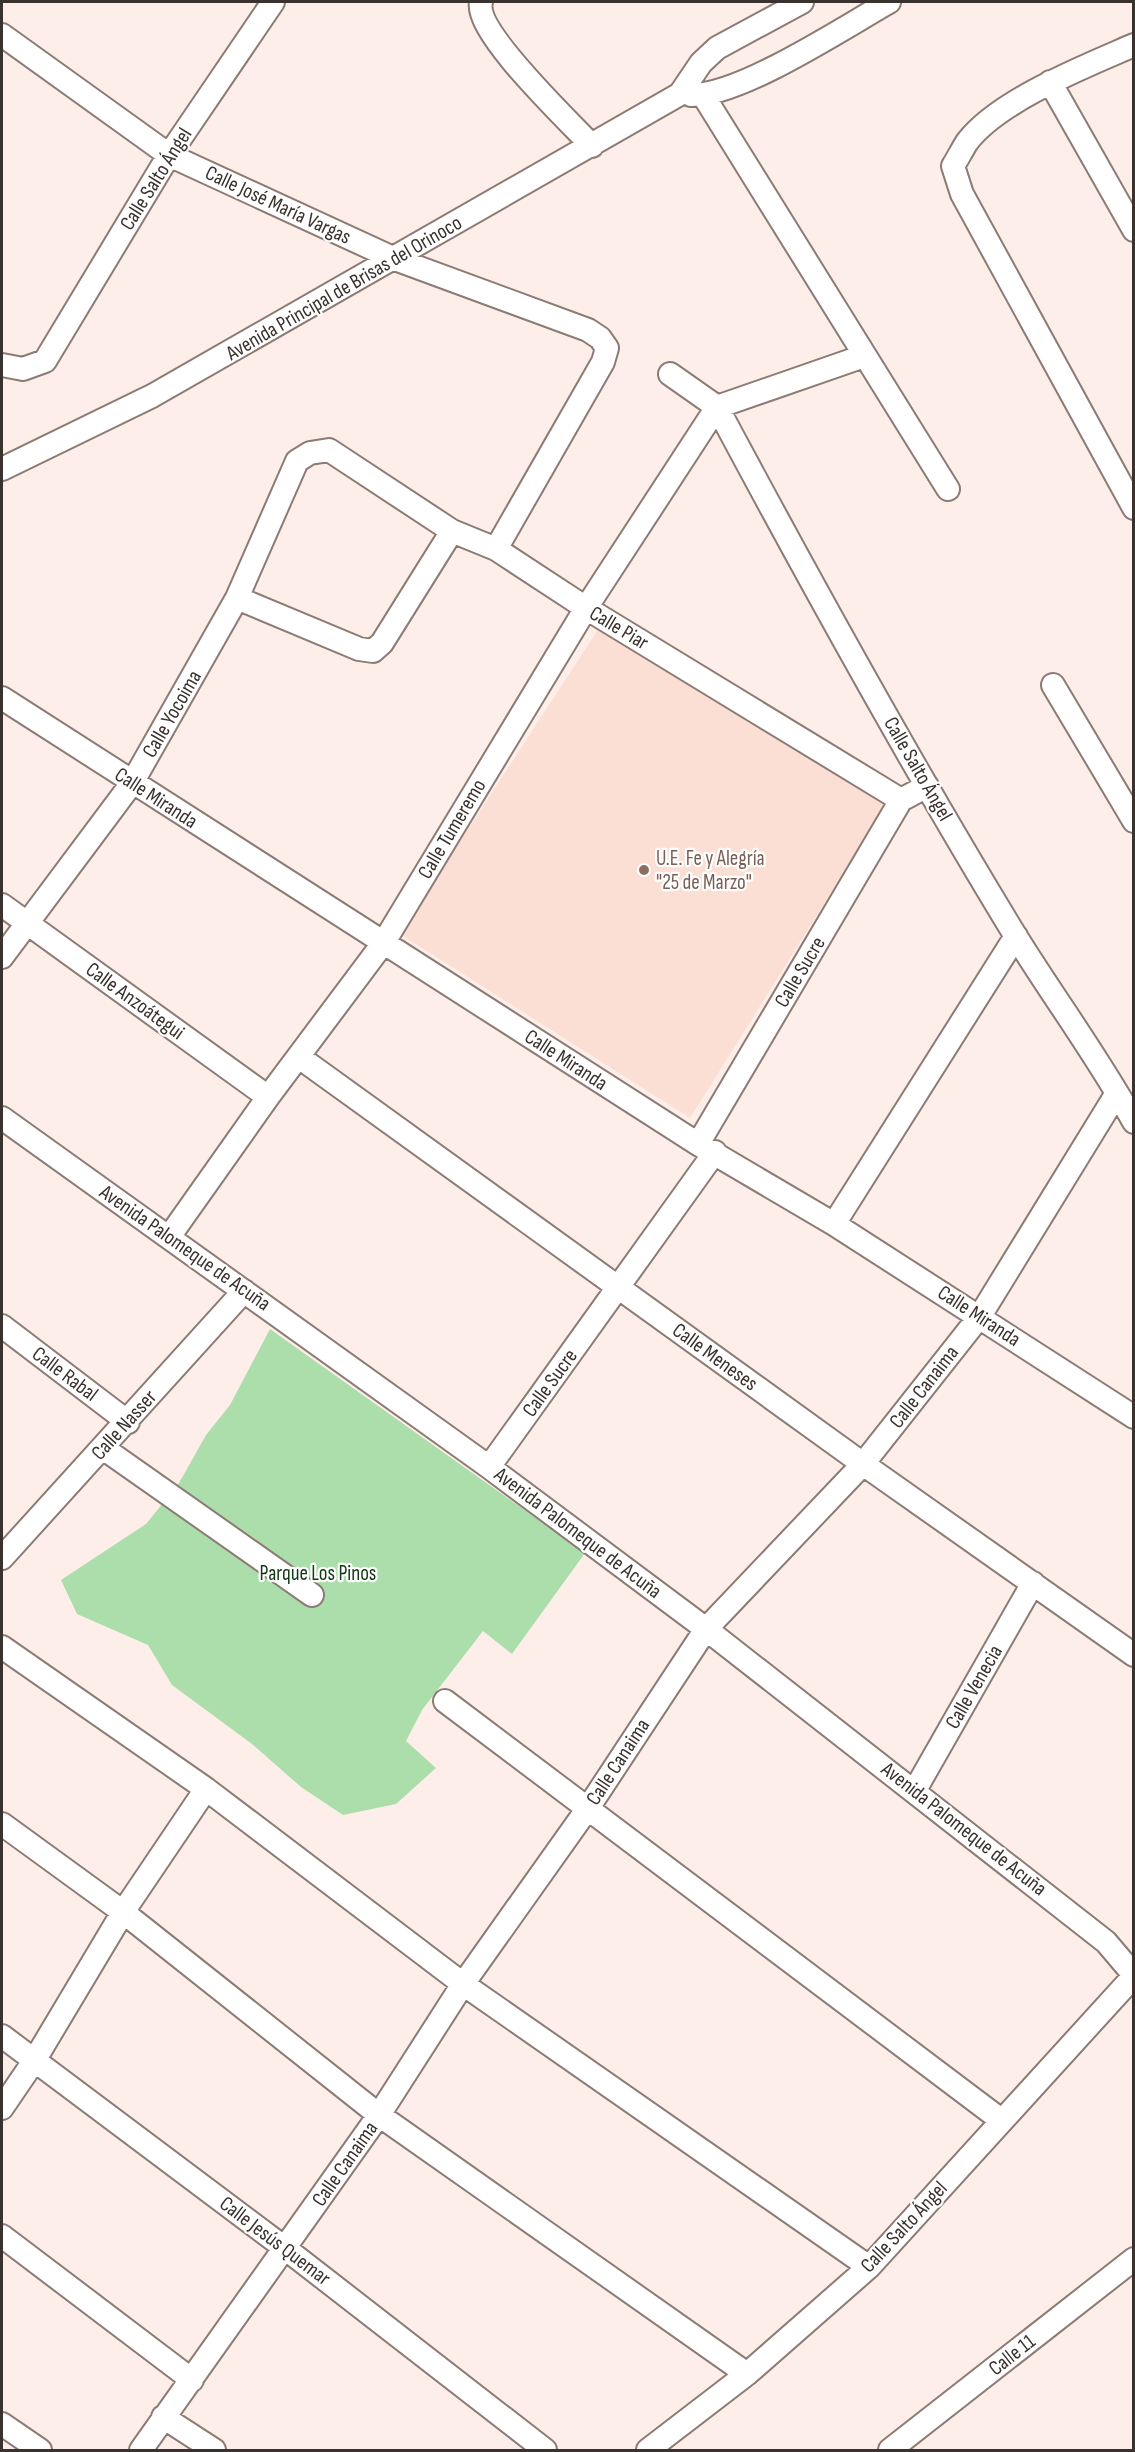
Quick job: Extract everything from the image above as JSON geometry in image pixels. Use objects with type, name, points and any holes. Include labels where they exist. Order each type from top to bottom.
[{"type":"street","name":"Calle Salto Ángel","points":[[2,364],[23,369],[45,361],[169,155],[273,2]]},
{"type":"street","points":[[481,2],[479,8],[484,21],[499,46],[592,146]]},
{"type":"street","points":[[680,94],[701,63],[717,48],[802,2]]},
{"type":"street","points":[[680,94],[703,95],[741,84],[889,2]]},
{"type":"street","name":"Calle José María Vargas","points":[[2,34],[169,155],[396,259],[588,330],[600,338],[607,348],[603,362],[496,549]]},
{"type":"street","points":[[1134,45],[1050,82],[995,117],[968,141],[953,166],[962,194],[1134,508]]},
{"type":"street","points":[[1050,82],[1134,230]]},
{"type":"street","name":"Avenida Principal de Brisas del Orinoco","points":[[2,469],[152,396],[396,259],[680,94]]},
{"type":"street","points":[[703,95],[948,489]]},
{"type":"street","points":[[670,374],[717,407],[864,356]]},
{"type":"street","name":"Calle Salto Ángel","points":[[717,407],[927,786],[1016,936],[1134,1122]]},
{"type":"street","name":"Calle Tumeremo","points":[[169,1237],[268,1097],[384,942],[586,608],[717,407]]},
{"type":"street","name":"Calle Piar","points":[[310,453],[329,450],[452,531],[496,549],[586,608],[901,800]]},
{"type":"street","name":"Calle Yocoima","points":[[2,957],[132,783],[237,598],[297,461],[310,453]]},
{"type":"street","points":[[237,598],[359,649],[373,651],[382,643],[452,531]]},
{"type":"street","points":[[1053,685],[1134,821]]},
{"type":"street","name":"Calle Miranda","points":[[2,698],[707,1148],[834,1224],[980,1316],[1134,1417]]},
{"type":"street","points":[[901,800],[927,786]]},
{"type":"street","name":"Calle Sucre","points":[[489,1467],[620,1288],[707,1148],[901,800]]},
{"type":"street","name":"Calle Anzoátegui","points":[[2,905],[268,1097]]},
{"type":"street","points":[[834,1224],[1016,936]]},
{"type":"street","name":"Calle Meneses","points":[[299,1057],[863,1464],[1134,1655]]},
{"type":"street","name":"Calle Canaima","points":[[141,2451],[379,2115],[463,1984],[588,1808],[706,1629],[863,1464],[980,1316],[1117,1093]]},
{"type":"street","name":"Avenida Palomeque de Acuña","points":[[2,1118],[489,1467],[706,1629],[1106,1941],[1134,1975]]},
{"type":"street","name":"Calle Nasser","points":[[2,1558],[128,1422],[244,1291]]},
{"type":"street","name":"Calle Rabal","points":[[2,1326],[128,1422]]},
{"type":"street","points":[[103,1448],[312,1595]]},
{"type":"street","name":"Calle Venecia","points":[[915,1790],[1033,1583]]},
{"type":"street","points":[[2,1647],[206,1789],[463,1984],[869,2267]]},
{"type":"street","points":[[445,1701],[1001,2120]]},
{"type":"street","points":[[2,2108],[34,2061],[123,1912],[206,1789]]},
{"type":"street","points":[[2,1824],[123,1912],[379,2115],[747,2374]]},
{"type":"street","name":"Calle Salto Ángel","points":[[648,2451],[747,2374],[869,2267],[1134,1975]]},
{"type":"street","name":"Calle Jesús Quemar","points":[[2,2036],[286,2249],[545,2451]]},
{"type":"street","points":[[2,2236],[192,2380]]},
{"type":"street","name":"Calle 11","points":[[890,2451],[1134,2259]]},
{"type":"street","points":[[163,2417],[214,2451]]},
{"type":"street","points":[[2,2424],[40,2451]]},
{"type":"shaded area","name":"U.E. Fe y Alegría \"25 de Marzo\"","points":[[599,628],[886,805],[690,1118],[400,934]]},
{"type":"green space","name":"Parque Los Pinos","points":[[270,1329],[585,1553],[512,1654],[483,1631],[422,1710],[406,1741],[436,1768],[396,1804],[343,1815],[301,1787],[252,1744],[172,1685],[148,1645],[77,1614],[61,1580],[146,1524],[179,1483],[206,1435],[230,1405]]},
{"type":"place","name":"U.E. Fe y Alegría \"25 de Marzo\"","points":[[644,870]]}]
